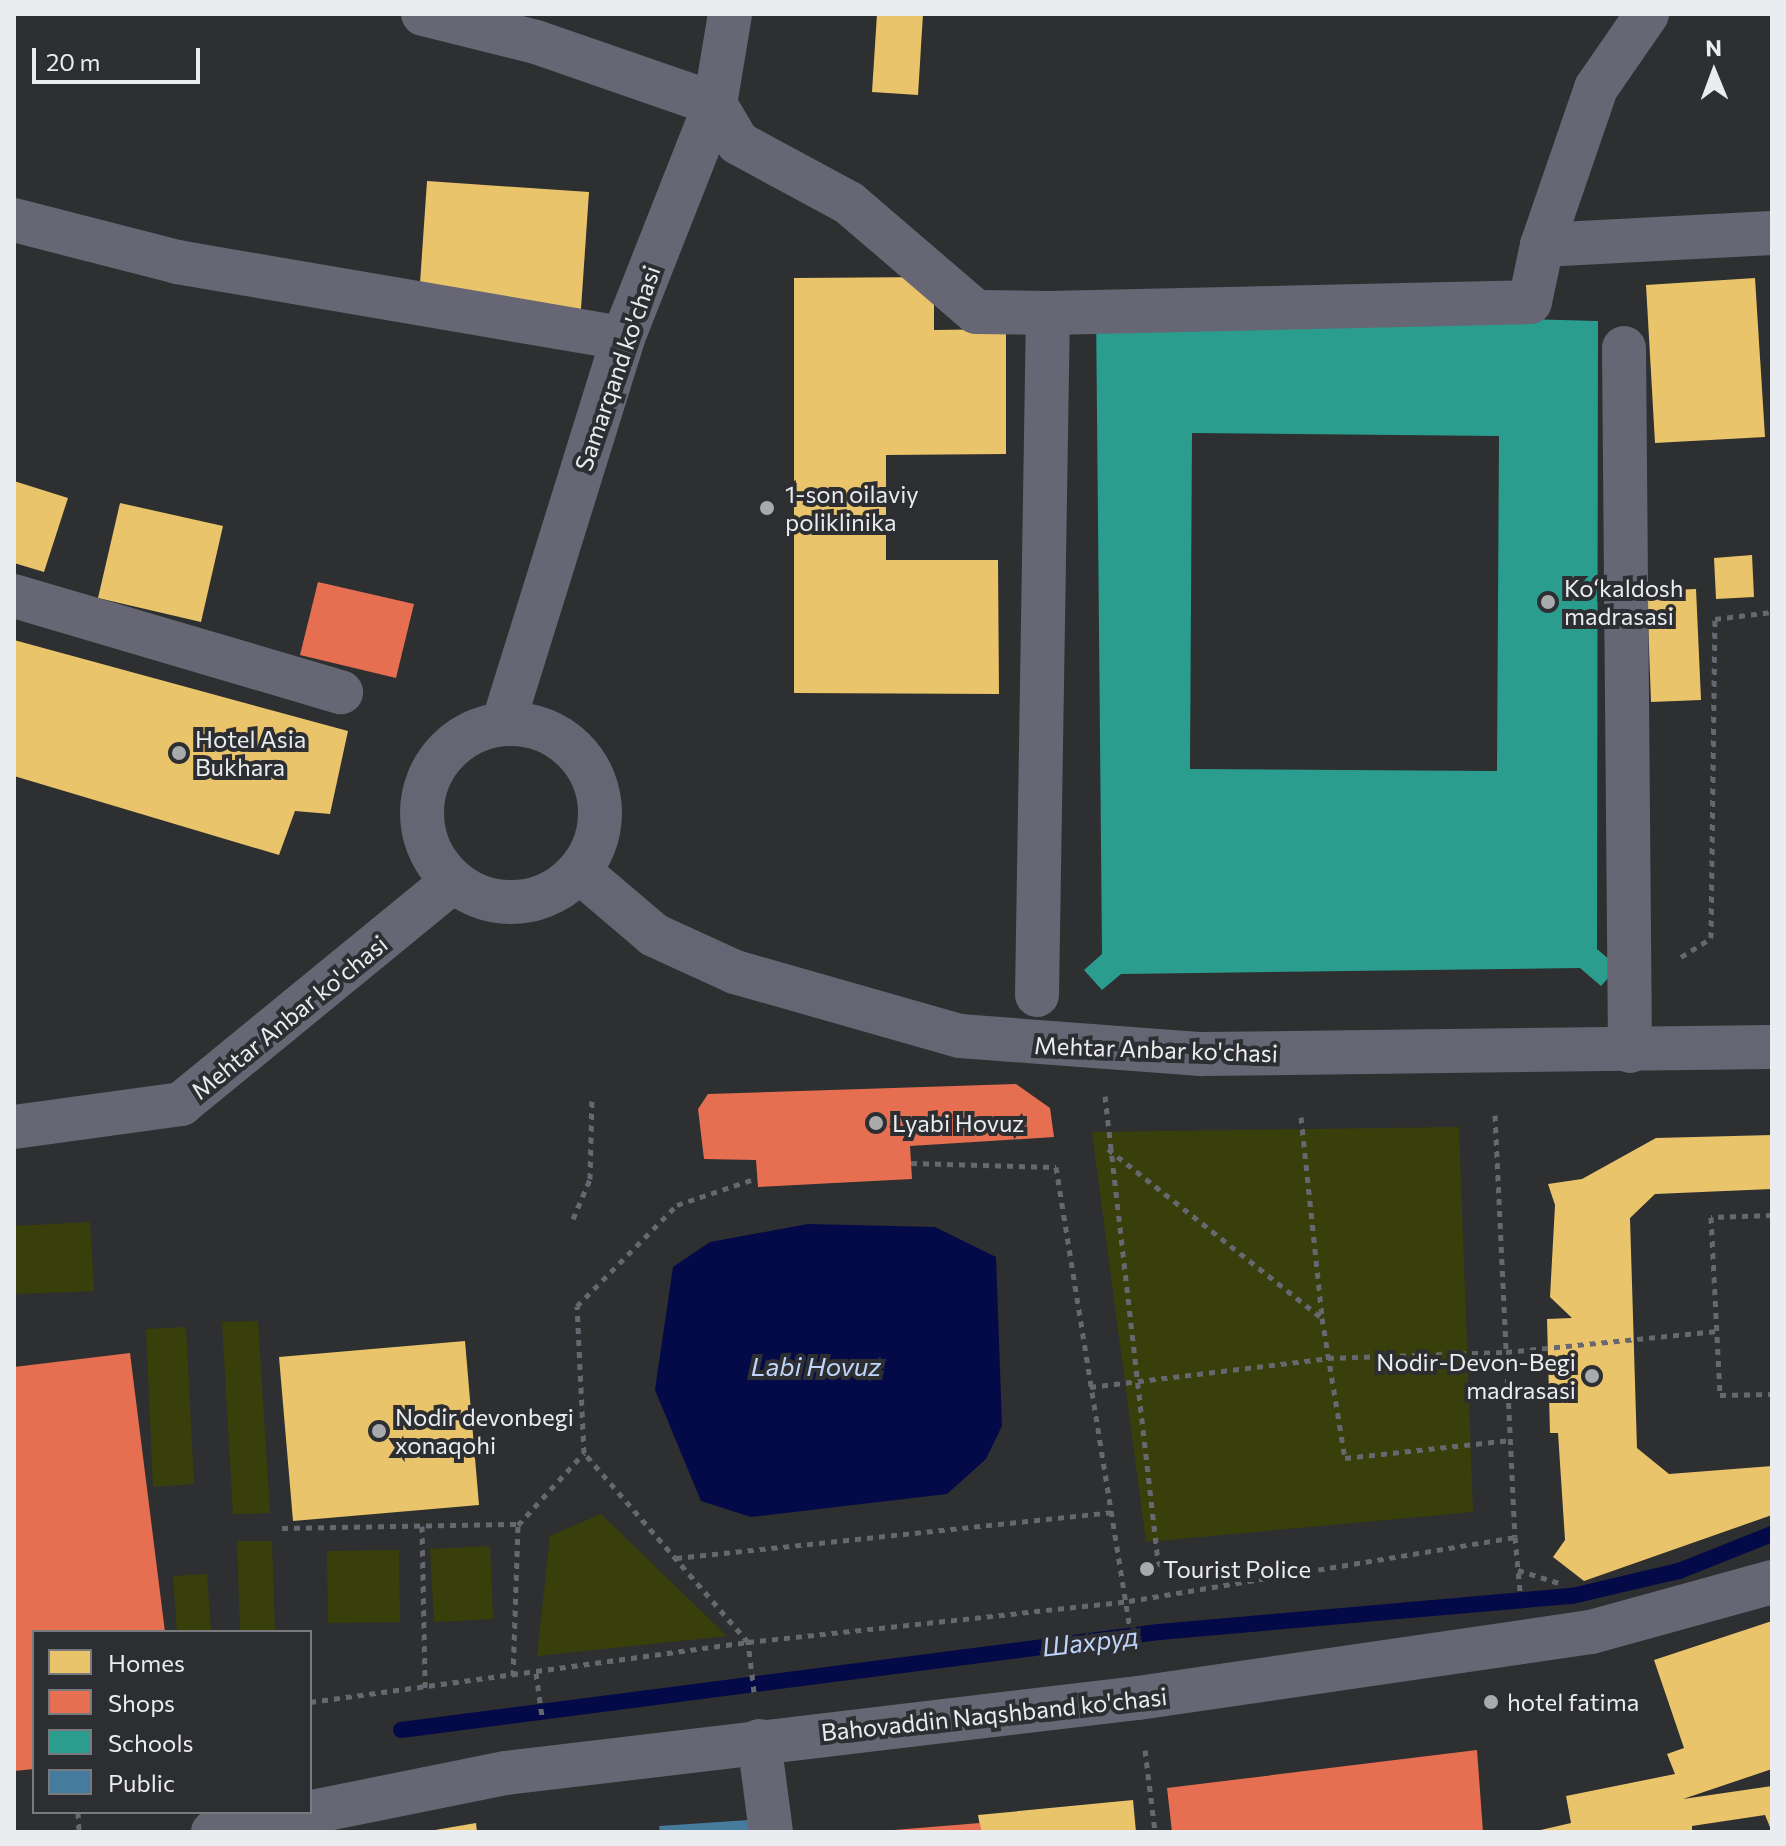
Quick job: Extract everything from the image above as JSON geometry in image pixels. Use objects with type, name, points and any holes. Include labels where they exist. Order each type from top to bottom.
[{"type":"main road","points":[[503,724],[539,728],[569,744],[591,772],[601,806],[597,841],[580,872],[552,894],[518,904],[483,900],[452,882],[430,855],[421,820],[424,786],[442,755],[469,733],[503,724]]},
{"type":"main road","name":"Mehtar Anbar ko'chasi","points":[[580,872],[654,935],[735,972],[960,1036],[1201,1054],[1772,1047]]},
{"type":"street","points":[[423,14],[534,28],[715,104],[738,143],[849,203],[976,312],[1048,313],[1530,302],[1542,245],[1596,88],[1647,14]]},
{"type":"street","name":"Samarqand ko'chasi","points":[[503,724],[623,338],[715,104],[730,14]]},
{"type":"street","points":[[14,220],[177,262],[623,338]]},
{"type":"street","points":[[1542,245],[1772,233]]},
{"type":"street","points":[[1037,995],[1048,313]]},
{"type":"street","points":[[1624,348],[1630,1051]]},
{"type":"street","points":[[14,596],[341,692]]},
{"type":"street","name":"Mehtar Anbar ko'chasi","points":[[14,1127],[181,1104],[452,882]]},
{"type":"street","name":"Bahovaddin Naqshband ko'chasi","points":[[312,1812],[757,1720],[1591,1632],[1772,1582]]},
{"type":"street","points":[[757,1720],[771,1832]]},
{"type":"street","name":"Bahovaddin Naqshband ko'chasi","points":[[213,1832],[302,1814]]},
{"type":"path","points":[[1630,989],[1711,938],[1715,619],[1772,612]]},
{"type":"path","points":[[573,1219],[590,1179],[592,1099]]},
{"type":"path","points":[[1104,1102],[1159,1567]]},
{"type":"path","points":[[1495,1115],[1518,1570]]},
{"type":"path","points":[[1301,1117],[1322,1318],[1345,1458],[1511,1440]]},
{"type":"path","points":[[1108,1149],[1322,1318]]},
{"type":"path","points":[[911,1163],[1056,1167],[1090,1387],[1129,1601],[1155,1832]]},
{"type":"path","points":[[757,1178],[677,1205],[577,1306],[584,1453],[748,1642],[757,1720]]},
{"type":"path","points":[[1772,1215],[1711,1217],[1720,1395],[1772,1394]]},
{"type":"path","points":[[1090,1387],[1328,1358],[1506,1352],[1715,1331]]},
{"type":"path","points":[[513,1676],[519,1524],[584,1453]]},
{"type":"path","points":[[675,1558],[1113,1512]]},
{"type":"path","points":[[282,1528],[519,1524]]},
{"type":"path","points":[[422,1526],[425,1688]]},
{"type":"path","points":[[312,1702],[748,1642],[1129,1601],[1515,1537]]},
{"type":"path","points":[[536,1673],[544,1728]]},
{"type":"green space","points":[[1459,1127],[1473,1512],[1146,1542],[1092,1132]]},
{"type":"green space","points":[[90,1222],[94,1291],[14,1294],[14,1226]]},
{"type":"green space","points":[[258,1321],[270,1513],[233,1514],[222,1322]]},
{"type":"green space","points":[[186,1327],[194,1484],[153,1487],[146,1329]]},
{"type":"green space","points":[[601,1514],[727,1636],[537,1656],[550,1536]]},
{"type":"green space","points":[[237,1541],[272,1541],[275,1630],[240,1630]]},
{"type":"green space","points":[[490,1546],[493,1619],[434,1622],[430,1549]]},
{"type":"green space","points":[[399,1550],[400,1622],[328,1623],[327,1551]]},
{"type":"green space","points":[[207,1574],[211,1630],[177,1630],[173,1576]]},
{"type":"water","name":"Labi Hovuz","points":[[808,1224],[935,1227],[996,1257],[1002,1426],[986,1459],[947,1494],[751,1517],[701,1501],[655,1390],[673,1267],[710,1242]]},
{"type":"building: Homes","points":[[877,14],[923,14],[918,95],[872,92]]},
{"type":"building: Homes","points":[[427,181],[589,192],[581,309],[419,298]]},
{"type":"building: Homes","points":[[934,277],[934,330],[1006,329],[1006,454],[886,455],[886,560],[998,560],[999,694],[794,693],[794,278]]},
{"type":"building: Homes","points":[[1755,278],[1765,437],[1655,443],[1646,285]]},
{"type":"building: Homes","points":[[14,481],[68,498],[44,572],[14,563]]},
{"type":"building: Homes","points":[[120,503],[223,526],[201,622],[98,598]]},
{"type":"building: Homes","points":[[1752,555],[1754,597],[1716,599],[1714,558]]},
{"type":"building: Homes","points":[[1696,589],[1701,700],[1651,702],[1647,591]]},
{"type":"building: Homes","name":"Hotel Asia Bukhara","points":[[14,640],[348,731],[330,814],[295,811],[279,855],[14,776]]},
{"type":"building: Homes","name":"Nodir-Devon-Begi madrasasi","points":[[1772,1135],[1772,1189],[1655,1194],[1630,1218],[1637,1448],[1669,1474],[1772,1466],[1772,1515],[1584,1581],[1553,1557],[1565,1540],[1558,1433],[1550,1433],[1547,1319],[1572,1318],[1550,1297],[1555,1205],[1548,1184],[1582,1179],[1656,1138]]},
{"type":"building: Homes","name":"Nodir devonbegi xonaqohi","points":[[465,1341],[479,1505],[293,1521],[279,1357]]},
{"type":"building: Homes","points":[[1772,1621],[1772,1769],[1683,1799],[1772,1786],[1772,1832],[1765,1815],[1692,1826],[1692,1832],[1532,1832],[1571,1823],[1566,1796],[1675,1774],[1667,1754],[1684,1748],[1654,1660]]},
{"type":"building: Homes","points":[[1133,1800],[1136,1832],[981,1832],[978,1815]]},
{"type":"building: Homes","points":[[476,1823],[477,1832],[435,1832],[435,1830]]},
{"type":"building: Shops","points":[[318,582],[414,604],[396,678],[300,655]]},
{"type":"building: Shops","name":"Lyabi Hovuz","points":[[1016,1084],[1050,1108],[1054,1137],[910,1146],[912,1179],[758,1187],[756,1160],[704,1159],[698,1109],[708,1094]]},
{"type":"building: Shops","points":[[130,1353],[165,1630],[32,1630],[32,1769],[14,1771],[14,1367]]},
{"type":"building: Shops","points":[[1477,1750],[1483,1832],[1172,1832],[1167,1788]]},
{"type":"building: Shops","points":[[980,1823],[981,1832],[894,1832],[894,1830]]},
{"type":"building: Schools","name":"Koʻkaldosh madrasasi","points":[[1096,308],[1598,321],[1597,949],[1618,967],[1601,986],[1580,968],[1121,974],[1102,990],[1084,970],[1102,954]],"holes":[[[1192,433],[1499,436],[1497,771],[1190,769]]]},
{"type":"building: Public","points":[[749,1820],[751,1832],[660,1832],[659,1826]]},
{"type":"waterway","name":"Шахруд","points":[[401,1730],[1159,1632],[1572,1596],[1679,1571],[1772,1534]]},
{"type":"place","name":"1-son oilaviy poliklinika","points":[[767,508]]},
{"type":"place","name":"Koʻkaldosh madrasasi","points":[[1548,602]]},
{"type":"place","name":"Hotel Asia Bukhara","points":[[179,753]]},
{"type":"place","name":"Lyabi Hovuz","points":[[876,1123]]},
{"type":"place","name":"Nodir-Devon-Begi madrasasi","points":[[1592,1376]]},
{"type":"place","name":"Nodir devonbegi xonaqohi","points":[[379,1431]]},
{"type":"place","name":"Tourist Police","points":[[1147,1569]]},
{"type":"place","name":"hotel fatima","points":[[1491,1702]]}]
